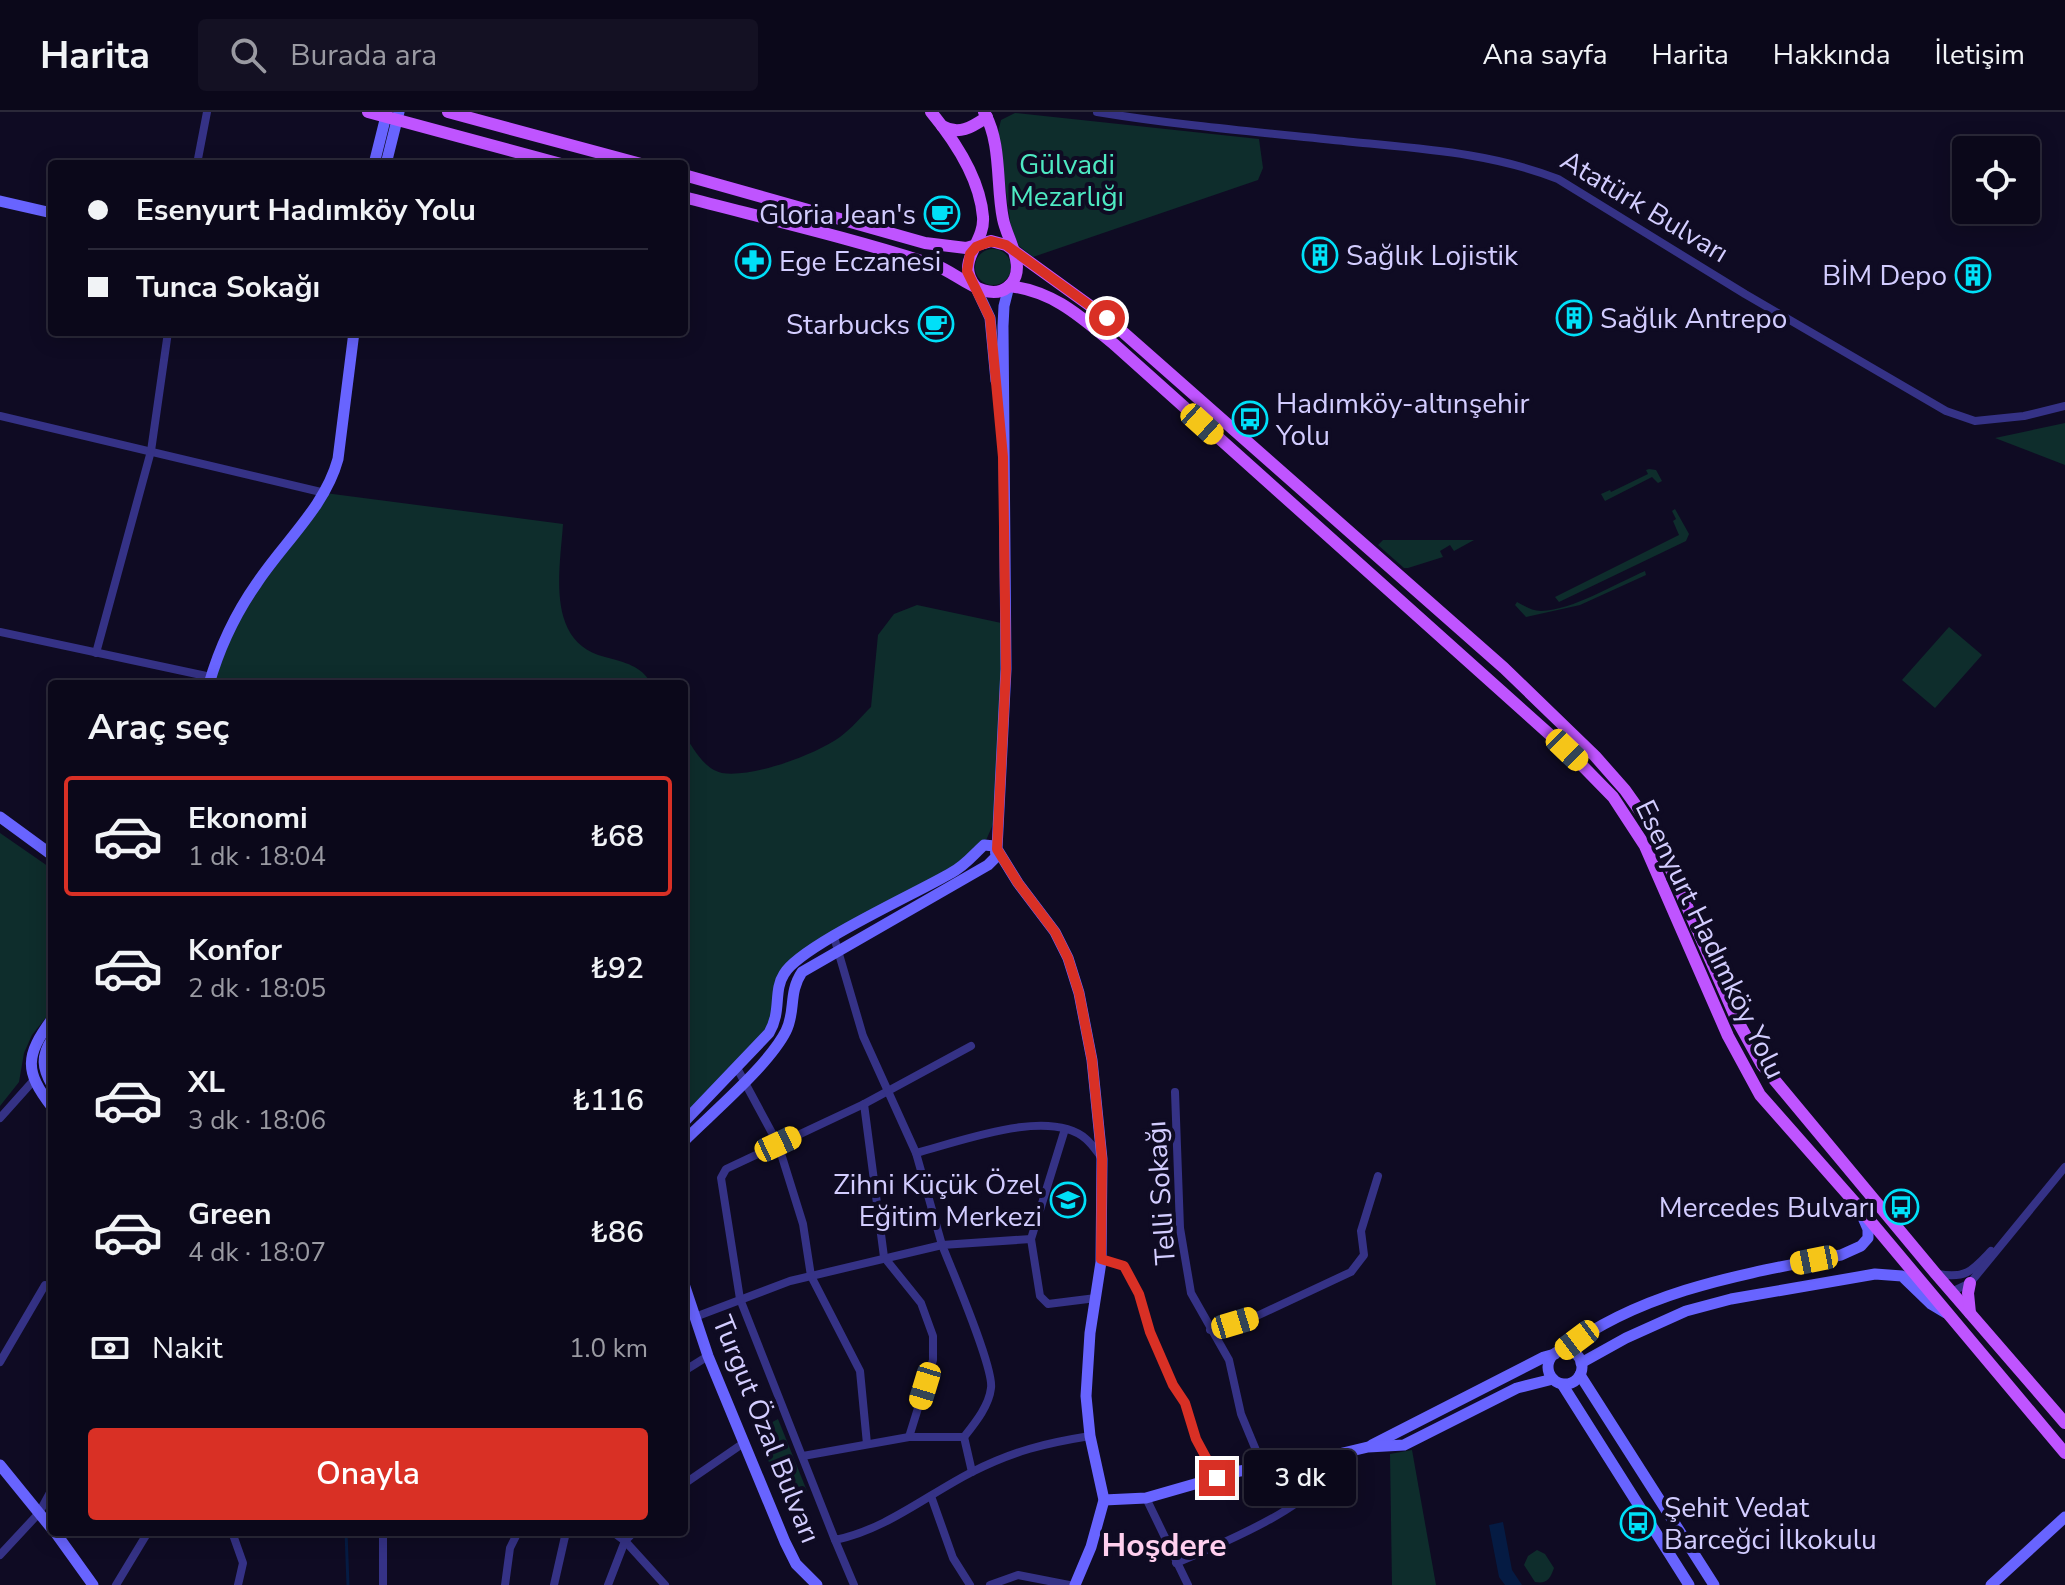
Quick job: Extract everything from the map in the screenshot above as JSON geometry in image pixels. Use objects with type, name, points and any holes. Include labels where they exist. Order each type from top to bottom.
[{"type":"main road","points":[[368,112],[392,115],[547,160]]},
{"type":"main road","points":[[448,112],[626,160]]},
{"type":"main road","points":[[931,112],[971,176],[979,195],[982,236],[967,262],[969,279],[975,286]]},
{"type":"main road","points":[[942,126],[963,130],[988,114],[1003,220],[1012,251]]},
{"type":"main road","points":[[688,176],[925,243],[949,248],[976,247],[991,241],[1006,245],[1016,257],[1017,273],[1009,286],[996,292],[981,290],[935,266],[688,198]]},
{"type":"main road","name":"Esenyurt Hadımköy Yolu","points":[[1012,251],[1107,318],[1504,668],[1625,790],[1654,831],[1736,1018],[1762,1065],[2065,1423]]},
{"type":"main road","name":"Esenyurt Hadımköy Yolu","points":[[1009,286],[1030,288],[1050,296],[1069,307],[1104,336],[1567,750],[1613,797],[1645,846],[1728,1036],[1760,1095],[1857,1205],[2065,1453]]},
{"type":"main road","points":[[1567,750],[1578,740]]},
{"type":"main road","points":[[1970,1283],[1970,1313]]},
{"type":"street","points":[[198,160],[207,112]]},
{"type":"street","name":"Atatürk Bulvarı","points":[[1097,112],[1224,129],[1458,152],[1537,171],[1558,179],[1745,294],[1946,411],[1975,421],[2024,416],[2065,406]]},
{"type":"street","points":[[375,160],[392,115]]},
{"type":"street","points":[[386,160],[392,115]]},
{"type":"street","points":[[0,201],[48,212]]},
{"type":"street","points":[[975,286],[990,318],[1003,457]]},
{"type":"street","points":[[688,1137],[784,1036],[791,1015],[792,991],[802,972],[988,865],[996,857],[1006,669],[1003,326],[1009,286]]},
{"type":"street","points":[[96,653],[151,451],[167,336]]},
{"type":"street","points":[[1,630],[210,680],[220,650],[256,583],[325,493],[338,459],[353,336]]},
{"type":"street","points":[[0,416],[325,493]]},
{"type":"street","points":[[0,817],[48,852]]},
{"type":"street","points":[[688,1118],[769,1033],[777,1020],[784,973],[798,958],[954,872],[984,845],[990,844],[997,849],[1055,932],[1068,958],[1079,993],[1092,1060],[1102,1159],[1101,1259],[1090,1333],[1086,1396],[1090,1436],[1104,1500],[1091,1547],[1072,1585],[1018,1575],[990,1585]]},
{"type":"street","points":[[834,937],[863,1036],[916,1153],[942,1245],[988,1365],[992,1387],[980,1415],[964,1437],[972,1472]]},
{"type":"street","points":[[48,1025],[32,1051],[31,1067],[34,1080],[48,1101]]},
{"type":"street","points":[[48,1046],[43,1061],[48,1078]]},
{"type":"street","points":[[854,1585],[740,1299],[721,1178],[726,1169],[864,1104],[971,1046]]},
{"type":"street","points":[[737,1068],[778,1144],[803,1224],[811,1276],[860,1371],[867,1444]]},
{"type":"street","points":[[0,1118],[34,1080]]},
{"type":"street","name":"Telli Sokağı","points":[[1175,1092],[1180,1228],[1191,1293],[1229,1360],[1241,1414],[1263,1467]]},
{"type":"street","points":[[864,1104],[884,1257],[921,1303],[933,1336],[933,1360],[909,1437]]},
{"type":"street","points":[[916,1153],[1029,1125],[1065,1129],[1085,1138],[1102,1159]]},
{"type":"street","points":[[1065,1129],[1031,1239],[1040,1296],[1048,1304],[1096,1298]]},
{"type":"street","points":[[1936,1274],[1959,1276],[1972,1271],[2001,1244],[2063,1172]]},
{"type":"street","points":[[1210,1330],[1259,1315],[1351,1272],[1364,1255],[1361,1231],[1378,1176]]},
{"type":"street","points":[[1368,1447],[1544,1357],[1558,1353],[1611,1321],[1673,1294],[1733,1276],[1856,1250],[1866,1242],[1868,1233],[1857,1205]]},
{"type":"street","points":[[695,1317],[811,1276],[884,1257],[942,1245],[1031,1239]]},
{"type":"street","points":[[1951,1292],[1970,1283],[2001,1244]]},
{"type":"street","points":[[1101,1259],[1124,1266],[1139,1294],[1150,1332],[1173,1385],[1185,1403],[1196,1439],[1217,1478]]},
{"type":"street","points":[[1104,1500],[1146,1498],[1263,1467],[1412,1442],[1517,1388],[1557,1381],[1573,1382],[1581,1369],[1626,1338],[1686,1311],[1731,1299],[1875,1274],[1902,1276],[1931,1304],[1950,1315]]},
{"type":"street","points":[[0,1362],[45,1285],[48,1286]]},
{"type":"street","name":"Turgut Özal Bulvarı","points":[[688,1296],[708,1356],[796,1564],[817,1585]]},
{"type":"street","points":[[1558,1353],[1575,1354],[1581,1369],[1714,1585]]},
{"type":"street","points":[[1558,1353],[1548,1369],[1689,1585]]},
{"type":"street","points":[[688,1368],[708,1356]]},
{"type":"street","points":[[835,1540],[852,1537],[972,1472],[1037,1445],[1090,1436]]},
{"type":"street","points":[[803,1456],[909,1437],[964,1437]]},
{"type":"street","points":[[688,1481],[745,1442]]},
{"type":"street","points":[[1176,1563],[1238,1536],[1282,1512],[1311,1490],[1322,1458]]},
{"type":"street","points":[[0,1465],[48,1524]]},
{"type":"street","points":[[0,1555],[39,1513],[48,1496]]},
{"type":"street","points":[[931,1496],[953,1558],[970,1585]]},
{"type":"street","points":[[1146,1498],[1188,1585]]},
{"type":"street","points":[[1991,1585],[2065,1517]]},
{"type":"street","points":[[57,1536],[93,1585]]},
{"type":"street","points":[[116,1585],[146,1536]]},
{"type":"street","points":[[233,1536],[243,1563],[238,1585]]},
{"type":"street","points":[[383,1536],[383,1585]]},
{"type":"street","points":[[505,1585],[510,1548],[516,1536]]},
{"type":"street","points":[[554,1585],[565,1536]]},
{"type":"street","points":[[618,1536],[665,1585]]},
{"type":"street","points":[[608,1585],[625,1541],[630,1536]]},
{"type":"green space","name":"Gülvadi Mezarlığı","points":[[1015,113],[1259,139],[1263,168],[1258,180],[1033,257],[1019,246],[1011,228],[998,132],[1001,120]]},
{"type":"green space","points":[[993,249],[1006,254],[1011,267],[1006,280],[993,285],[980,280],[975,267],[980,254]]},
{"type":"green space","points":[[2065,423],[2065,465],[1995,438]]},
{"type":"green space","points":[[1646,470],[1656,470],[1662,481],[1658,483],[1652,477],[1605,501],[1601,494],[1648,474]]},
{"type":"green space","points":[[325,493],[563,524],[560,602],[573,636],[586,649],[626,663],[649,680],[211,680],[240,611]]},
{"type":"green space","points":[[1675,509],[1689,534],[1686,541],[1559,602],[1555,597],[1679,535],[1673,521],[1676,519],[1672,511]]},
{"type":"green space","points":[[1383,540],[1474,540],[1454,551],[1450,545],[1440,551],[1443,557],[1404,568],[1378,545]]},
{"type":"green space","points":[[1645,571],[1646,575],[1580,605],[1526,617],[1515,605],[1517,602],[1541,611],[1553,610],[1594,596]]},
{"type":"green space","points":[[917,605],[1006,624],[997,815],[984,845],[965,864],[834,937],[784,973],[777,1020],[688,1111],[688,740],[704,763],[716,771],[735,774],[766,769],[829,744],[871,707],[878,635],[894,614]]},
{"type":"green space","points":[[1949,627],[1982,655],[1935,708],[1902,680]]},
{"type":"green space","points":[[0,833],[48,866],[48,1015],[32,1035],[24,1053],[19,1082],[0,1106]]},
{"type":"green space","points":[[778,1419],[807,1491],[788,1500],[757,1438],[765,1426]]},
{"type":"green space","points":[[1412,1450],[1436,1585],[1392,1585],[1390,1454]]},
{"type":"green space","points":[[1537,1550],[1545,1554],[1554,1568],[1549,1578],[1542,1582],[1535,1582],[1524,1565],[1528,1556]]},
{"type":"water","points":[[1503,1522],[1512,1570],[1522,1585],[1505,1585],[1499,1577],[1489,1525]]},
{"type":"waterway","points":[[346,1536],[348,1585]]},
{"type":"place","name":"Gloria Jean's","points":[[942,214]]},
{"type":"place","name":"Sağlık Lojistik","points":[[1320,255]]},
{"type":"place","name":"Ege Eczanesi","points":[[753,261]]},
{"type":"place","name":"BİM Depo","points":[[1973,275]]},
{"type":"place","name":"Sağlık Antrepo","points":[[1574,318]]},
{"type":"place","name":"Starbucks","points":[[936,324]]},
{"type":"place","name":"Hadımköy-altınşehir Yolu","points":[[1250,419]]},
{"type":"place","name":"Zihni Küçük Özel Eğitim Merkezi","points":[[1068,1200]]},
{"type":"place","name":"Mercedes Bulvarı","points":[[1901,1207]]},
{"type":"place","name":"Şehit Vedat Barceğci İlkokulu","points":[[1638,1523]]},
{"type":"district","name":"Hoşdere","points":[[1164,1545]]},
{"type":"route","points":[[1107,318],[1006,245],[991,241],[976,247],[970,254],[967,262],[969,279],[990,318],[1003,457],[1006,669],[997,849],[1055,932],[1068,958],[1079,993],[1092,1060],[1102,1159],[1101,1259],[1124,1266],[1139,1294],[1150,1332],[1173,1385],[1185,1403],[1196,1439],[1217,1478]]}]
